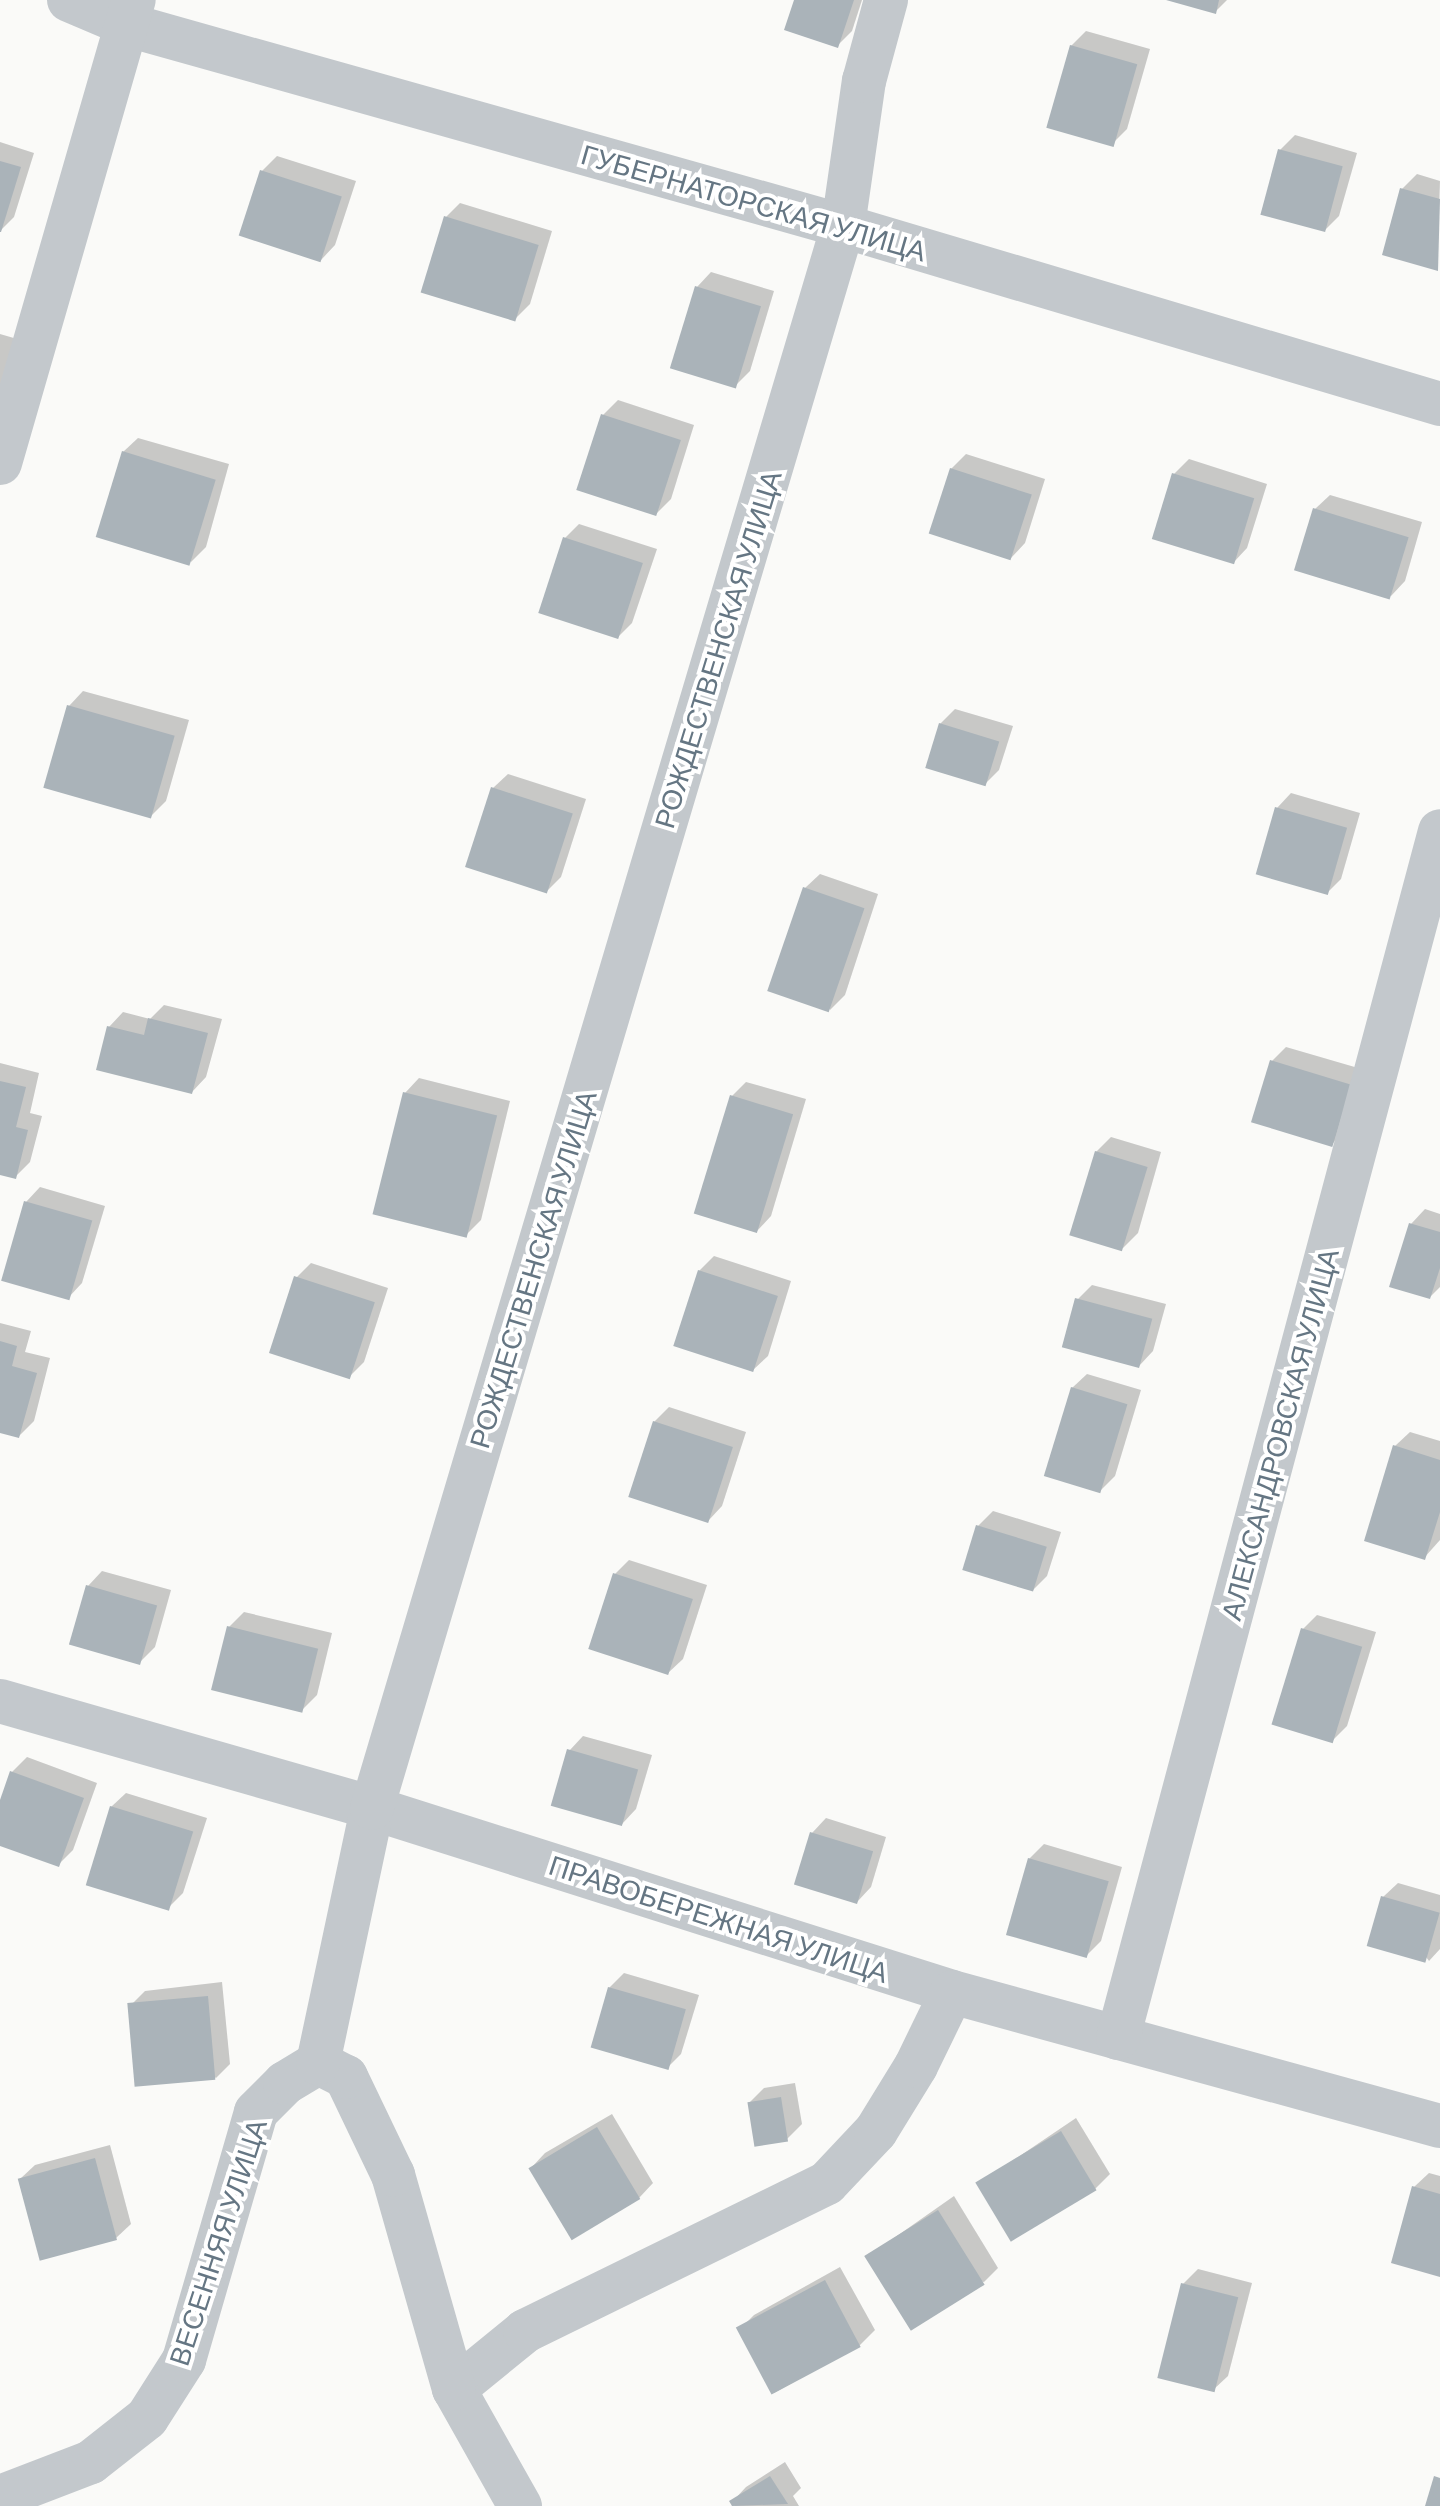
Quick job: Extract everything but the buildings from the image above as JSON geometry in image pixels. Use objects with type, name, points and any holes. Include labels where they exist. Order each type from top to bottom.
[{"type":"street","name":"ГУБЕРНАТОРСКАЯ УЛИЦА","points":[[69,0],[131,12],[1440,404]]},
{"type":"street","name":"РОЖДЕСТВЕНСКАЯ УЛИЦА","points":[[318,2063],[372,1808],[843,226],[864,81],[886,0]]},
{"type":"street","points":[[0,463],[131,12]]},
{"type":"street","name":"АЛЕКСАНДРОВСКАЯ УЛИЦА","points":[[1118,2038],[1440,831]]},
{"type":"street","name":"ПРАВОБЕРЕЖНАЯ УЛИЦА","points":[[0,1701],[372,1808],[952,1992],[1440,2126]]},
{"type":"street","points":[[454,2389],[525,2331],[827,2183],[876,2131],[916,2066],[952,1992]]},
{"type":"street","points":[[318,2063],[346,2077],[393,2175],[454,2389],[520,2506]]},
{"type":"street","name":"ВЕСЕННЯЯ УЛИЦА","points":[[0,2497],[91,2462],[147,2418],[184,2360],[256,2112],[285,2083],[318,2063]]}]
